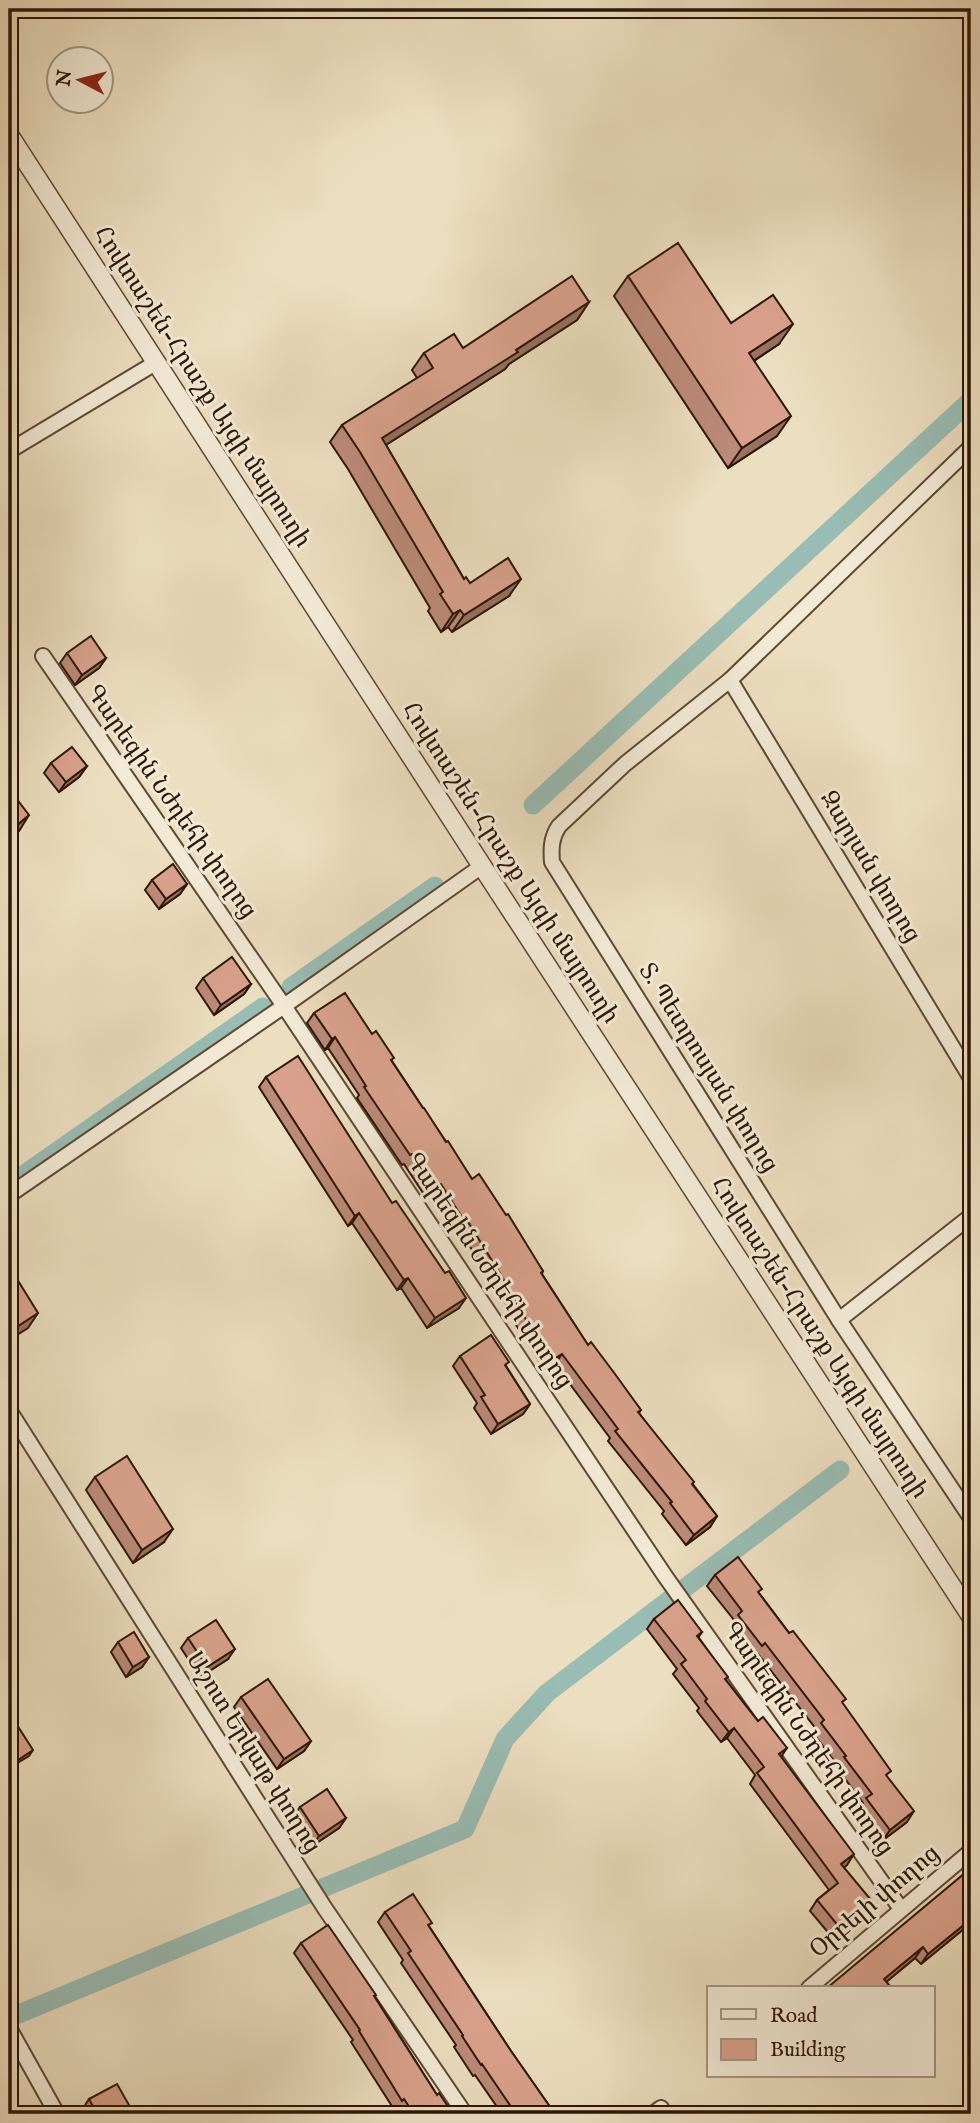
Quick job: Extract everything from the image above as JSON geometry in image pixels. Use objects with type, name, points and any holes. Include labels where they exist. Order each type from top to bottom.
[{"type":"street","name":"Հովտաշեն-Հրաշք Այգի մայրուղի","points":[[9,135],[971,1616]]},
{"type":"street","points":[[9,451],[157,362]]},
{"type":"street","name":"Տ. Պետրոսյան փողոց","points":[[971,447],[730,680],[625,764],[559,826],[552,843],[552,862],[839,1321],[971,1518]]},
{"type":"street","name":"Գարեգին Նժդեհի փողոց","points":[[43,656],[284,1006],[665,1576],[901,1909]]},
{"type":"street","name":"Զարյան փողոց","points":[[730,680],[971,1078]]},
{"type":"street","points":[[9,1195],[482,866]]},
{"type":"street","points":[[839,1321],[971,1216]]},
{"type":"street","name":"Աշոտ Երկաթ փողոց","points":[[9,1410],[324,1907],[465,2114]]},
{"type":"street","name":"Օրբելի փողոց","points":[[811,1986],[971,1852]]},
{"type":"street","points":[[13,2034],[57,2114]]},
{"type":"building","points":[[678,243],[731,323],[773,295],[793,324],[749,353],[791,416],[742,448],[628,276]]},
{"type":"building","points":[[572,276],[589,302],[516,350],[518,352],[382,438],[464,579],[466,577],[470,583],[508,558],[521,579],[464,615],[460,610],[453,614],[440,594],[443,592],[342,425],[433,368],[424,353],[454,334],[463,348]]},
{"type":"building","points":[[9,400],[17,413],[9,418]]},
{"type":"building","points":[[91,636],[106,658],[82,675],[67,653]]},
{"type":"building","points":[[72,747],[87,766],[66,782],[51,763]]},
{"type":"building","points":[[16,798],[29,815],[9,832],[9,804]]},
{"type":"building","points":[[173,864],[187,884],[166,899],[152,880]]},
{"type":"building","points":[[232,957],[251,984],[221,1005],[203,978]]},
{"type":"building","points":[[345,993],[372,1034],[376,1031],[394,1058],[391,1060],[472,1179],[479,1174],[506,1215],[508,1214],[543,1271],[541,1273],[588,1345],[591,1342],[641,1410],[638,1412],[694,1482],[692,1484],[717,1516],[694,1535],[670,1503],[672,1502],[615,1431],[618,1429],[562,1354],[552,1360],[467,1220],[465,1222],[441,1184],[434,1188],[364,1087],[366,1086],[335,1037],[332,1039],[314,1013]]},
{"type":"building","points":[[298,1056],[392,1203],[396,1201],[445,1273],[449,1271],[466,1298],[435,1318],[408,1278],[404,1280],[359,1213],[355,1216],[266,1077]]},
{"type":"building","points":[[9,1266],[38,1313],[9,1332]]},
{"type":"building","points":[[491,1335],[509,1362],[505,1365],[530,1404],[498,1424],[481,1397],[485,1395],[460,1356]]},
{"type":"building","points":[[127,1456],[173,1529],[142,1550],[95,1477]]},
{"type":"building","points":[[738,1557],[762,1589],[758,1592],[789,1633],[793,1631],[846,1699],[842,1702],[891,1771],[886,1775],[914,1811],[890,1830],[866,1798],[872,1794],[821,1723],[824,1720],[765,1643],[762,1646],[738,1615],[742,1611],[715,1575]]},
{"type":"building","points":[[678,1600],[702,1632],[697,1636],[728,1677],[725,1679],[758,1721],[763,1717],[787,1748],[779,1754],[854,1854],[841,1864],[876,1906],[844,1933],[817,1900],[838,1883],[757,1773],[764,1767],[734,1728],[729,1732],[705,1701],[707,1699],[681,1664],[686,1660],[654,1619]]},
{"type":"building","points":[[216,1620],[235,1649],[207,1667],[188,1638]]},
{"type":"building","points":[[134,1632],[149,1657],[133,1667],[118,1642]]},
{"type":"building","points":[[268,1679],[311,1741],[284,1759],[241,1697]]},
{"type":"building","points":[[9,1715],[33,1750],[9,1766]]},
{"type":"building","points":[[327,1789],[346,1818],[319,1836],[300,1807]]},
{"type":"building","points":[[971,1868],[971,1919],[928,1954],[923,1947],[884,1979],[890,1986],[829,1986]]},
{"type":"building","points":[[413,1894],[432,1923],[428,1925],[555,2114],[516,2114],[408,1953],[411,1951],[385,1912]]},
{"type":"building","points":[[328,1925],[376,1995],[374,1996],[437,2095],[439,2093],[453,2114],[414,2114],[404,2099],[402,2101],[360,2030],[301,1943]]},
{"type":"building","points":[[9,2070],[14,2080],[9,2083]]},
{"type":"building","points":[[117,2084],[133,2112],[97,2114],[89,2099]]},
{"type":"waterway","points":[[533,805],[971,400]]},
{"type":"waterway","points":[[291,987],[435,886]]},
{"type":"waterway","points":[[9,1185],[263,1007]]},
{"type":"waterway","points":[[9,2018],[465,1829],[505,1739],[547,1693],[840,1470]]}]
